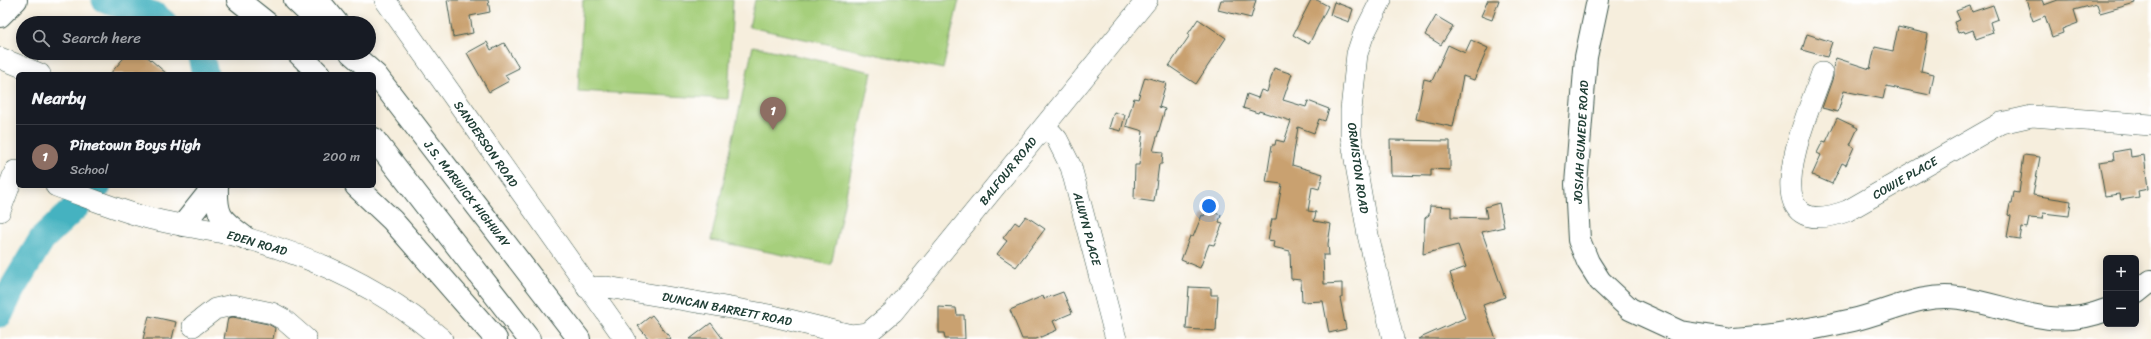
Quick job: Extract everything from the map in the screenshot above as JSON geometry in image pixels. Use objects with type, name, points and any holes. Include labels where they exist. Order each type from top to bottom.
[{"type":"main road","points":[[238,0],[258,16]]},
{"type":"main road","points":[[295,0],[312,16]]},
{"type":"main road","points":[[318,0],[331,16]]},
{"type":"main road","name":"JOSIAH GUMEDE ROAD","points":[[1598,0],[1586,57],[1576,184],[1580,240],[1588,262],[1600,281],[1630,309],[1680,332],[1726,339]]},
{"type":"main road","points":[[305,60],[317,72]]},
{"type":"main road","name":"J.S. MARWICK HIGHWAY","points":[[359,60],[373,72]]},
{"type":"main road","points":[[365,60],[374,72]]},
{"type":"main road","name":"J.S. MARWICK HIGHWAY","points":[[376,75],[579,339]]},
{"type":"main road","points":[[376,142],[528,339]]},
{"type":"main road","points":[[183,225],[213,188]]},
{"type":"main road","points":[[215,188],[218,210],[223,221],[247,239]]},
{"type":"main road","points":[[358,188],[392,220],[496,339]]},
{"type":"main road","points":[[2137,291],[2151,281]]},
{"type":"main road","points":[[1734,339],[1790,334],[1855,320],[1913,301],[1936,297],[1958,297],[2023,315],[2064,320],[2088,317],[2103,311]]},
{"type":"street","name":"SANDERSON ROAD","points":[[385,0],[587,288],[625,339]]},
{"type":"street","name":"BALFOUR ROAD","points":[[863,337],[882,323],[893,312],[1147,0]]},
{"type":"street","name":"ORMISTON ROAD","points":[[1381,0],[1363,36],[1357,54],[1352,95],[1351,136],[1368,235],[1393,339]]},
{"type":"street","points":[[0,58],[35,72]]},
{"type":"street","name":"COWIE PLACE","points":[[1822,73],[1804,125],[1790,181],[1792,202],[1798,210],[1808,216],[1820,218],[1847,211],[2002,123],[2032,116],[2151,125]]},
{"type":"street","name":"ALWYN PLACE","points":[[1045,126],[1056,139],[1071,167],[1116,339]]},
{"type":"street","points":[[0,211],[11,169]]},
{"type":"street","name":"EDEN ROAD","points":[[62,188],[148,218],[247,239],[295,254],[335,271],[372,290],[413,317],[442,339]]},
{"type":"street","name":"DUNCAN BARRETT ROAD","points":[[587,288],[607,287],[714,305],[769,315],[863,337]]},
{"type":"street","points":[[193,326],[215,309],[233,305],[272,313],[283,319],[306,339]]},
{"type":"green space","points":[[583,0],[733,0],[728,99],[578,91]]},
{"type":"green space","points":[[755,0],[959,0],[943,69],[749,27]]},
{"type":"green space","points":[[753,46],[872,72],[831,265],[711,240]]},
{"type":"building","points":[[447,0],[488,0],[490,12],[470,16],[473,33],[453,37]]},
{"type":"building","points":[[1221,0],[1256,0],[1251,18],[1218,10]]},
{"type":"building","points":[[1311,0],[1317,0],[1328,6],[1309,44],[1293,35]]},
{"type":"building","points":[[1488,0],[1499,0],[1492,20],[1481,16]]},
{"type":"building","points":[[2026,0],[2042,0],[2044,5],[2058,0],[2134,0],[2135,3],[2100,13],[2097,4],[2074,10],[2078,23],[2062,29],[2063,33],[2052,37],[2045,16],[2033,21]]},
{"type":"building","points":[[1334,2],[1353,9],[1349,22],[1330,15]]},
{"type":"building","points":[[1993,5],[1998,19],[1990,22],[1993,33],[1976,39],[1973,30],[1965,33],[1964,31],[1958,33],[1954,22],[1960,20],[1956,11],[1970,6],[1972,12]]},
{"type":"building","points":[[1436,16],[1453,26],[1441,45],[1425,35]]},
{"type":"building","points":[[1198,19],[1226,38],[1196,84],[1169,66],[1190,35],[1188,34]]},
{"type":"building","points":[[1898,27],[1928,34],[1921,71],[1934,74],[1930,95],[1886,86],[1883,99],[1844,91],[1838,112],[1822,108],[1833,77],[1833,68],[1836,58],[1870,69],[1875,47],[1893,51]]},
{"type":"building","points":[[1807,34],[1832,42],[1827,57],[1802,50]]},
{"type":"building","points":[[1471,40],[1488,48],[1474,80],[1463,76],[1453,127],[1416,119],[1424,79],[1432,81],[1448,45],[1465,53]]},
{"type":"building","points":[[487,42],[491,50],[504,43],[519,68],[505,75],[509,81],[489,92],[467,53]]},
{"type":"building","points":[[122,60],[151,60],[165,72],[112,72]]},
{"type":"building","points":[[1274,68],[1292,74],[1283,100],[1306,107],[1308,101],[1329,109],[1325,121],[1319,119],[1314,133],[1298,127],[1292,165],[1323,174],[1319,189],[1312,187],[1308,211],[1316,212],[1314,221],[1331,224],[1328,244],[1329,255],[1323,255],[1324,284],[1342,283],[1342,298],[1340,298],[1346,329],[1329,333],[1323,301],[1302,302],[1301,280],[1291,279],[1290,251],[1273,247],[1274,241],[1268,240],[1272,219],[1276,219],[1282,184],[1266,182],[1272,145],[1275,145],[1276,140],[1284,142],[1291,121],[1259,111],[1258,113],[1243,108],[1247,94],[1258,98],[1261,90],[1267,92]]},
{"type":"building","points":[[1145,77],[1166,83],[1159,107],[1165,109],[1153,151],[1163,152],[1162,164],[1159,164],[1154,202],[1134,199],[1135,165],[1139,165],[1143,131],[1126,126],[1134,98],[1138,99]]},
{"type":"building","points":[[1114,112],[1125,115],[1121,131],[1109,128]]},
{"type":"building","points":[[1837,118],[1858,128],[1850,145],[1854,147],[1846,165],[1842,163],[1832,184],[1812,175],[1821,155],[1817,153],[1823,141],[1826,142]]},
{"type":"building","points":[[1390,140],[1450,141],[1450,170],[1431,169],[1431,176],[1391,175]]},
{"type":"building","points":[[2130,149],[2131,157],[2144,155],[2148,189],[2138,191],[2139,197],[2121,200],[2120,194],[2105,196],[2099,162],[2114,160],[2113,152]]},
{"type":"building","points":[[2024,155],[2040,157],[2033,195],[2071,201],[2069,216],[2043,213],[2042,219],[2029,218],[2027,228],[2022,227],[2020,239],[2007,237],[2011,216],[2008,215],[2014,192],[2019,193]]},
{"type":"building","points":[[1499,203],[1504,227],[1482,232],[1505,297],[1483,305],[1496,339],[1418,339],[1465,318],[1450,273],[1466,267],[1458,245],[1423,254],[1425,218],[1429,215],[1430,206],[1451,207],[1451,217],[1487,218],[1485,207]]},
{"type":"building","points":[[1207,210],[1221,215],[1219,222],[1223,223],[1214,245],[1209,244],[1200,268],[1181,260],[1190,236],[1193,237],[1202,215],[1204,216]]},
{"type":"building","points":[[1026,216],[1045,229],[1016,267],[997,254],[1007,241],[1003,238],[1015,222],[1019,225]]},
{"type":"building","points":[[1189,287],[1211,288],[1211,295],[1218,295],[1216,331],[1186,329]]},
{"type":"building","points":[[1063,292],[1072,313],[1053,321],[1057,330],[1036,339],[1022,339],[1010,310],[1043,296],[1044,299]]},
{"type":"building","points":[[939,307],[956,308],[957,315],[964,315],[965,339],[945,339],[944,333],[939,333]]},
{"type":"building","points":[[652,315],[671,339],[649,339],[638,326]]},
{"type":"building","points":[[149,316],[176,322],[172,339],[143,339]]},
{"type":"building","points":[[233,317],[268,324],[275,328],[273,339],[224,339],[228,318]]},
{"type":"building","points":[[711,323],[723,339],[690,339]]},
{"type":"waterway","points":[[105,0],[155,16]]},
{"type":"waterway","points":[[202,60],[205,72]]},
{"type":"waterway","points":[[0,314],[12,289],[42,239],[96,188]]},
{"type":"place","name":"Pinetown Boys High","points":[[773,130]]}]
